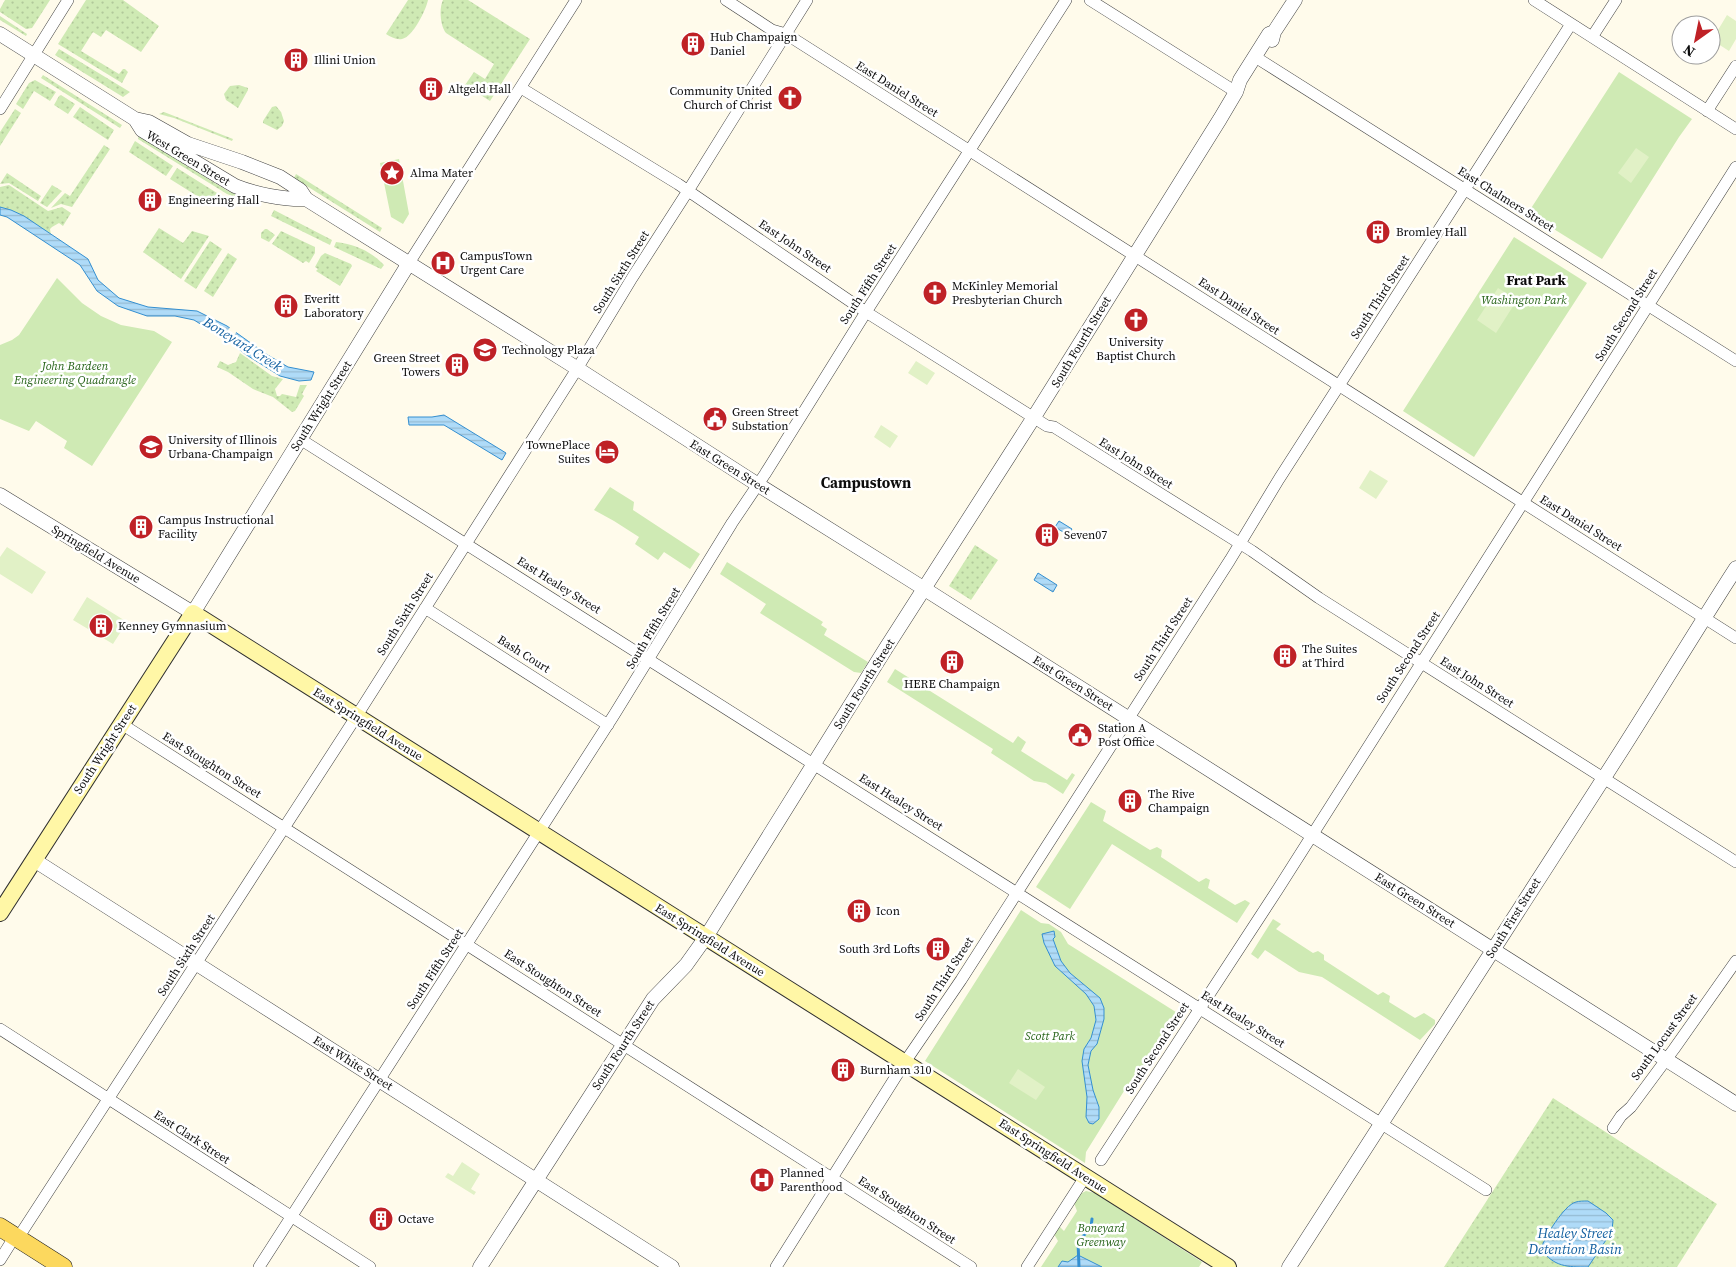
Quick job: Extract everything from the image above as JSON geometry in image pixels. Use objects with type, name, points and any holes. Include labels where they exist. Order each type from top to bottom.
[{"type":"main road","name":"East Springfield Avenue","points":[[193,613],[1228,1267]]},
{"type":"main road","name":"South Wright Street","points":[[0,914],[120,724],[156,672],[193,613]]},
{"type":"main road","points":[[0,1227],[63,1267]]},
{"type":"street","points":[[0,109],[68,0]]},
{"type":"street","name":"South Wright Street","points":[[193,613],[409,263],[576,0]]},
{"type":"street","name":"East Daniel Street","points":[[726,0],[772,30],[786,34],[1338,387],[1736,638]]},
{"type":"street","name":"South Sixth Street","points":[[0,1260],[108,1099],[356,717],[577,369],[807,0]]},
{"type":"street","name":"South Fifth Street","points":[[259,1267],[650,660],[725,535],[1066,0]]},
{"type":"street","points":[[1090,0],[1236,92]]},
{"type":"street","name":"South Fourth Street","points":[[480,1267],[653,999],[686,965],[706,937],[1034,417],[1236,92],[1240,80],[1255,56],[1269,34],[1274,32],[1295,0]]},
{"type":"street","points":[[1534,0],[1736,129]]},
{"type":"street","points":[[1592,37],[1616,0]]},
{"type":"street","name":"South Third Street","points":[[776,1267],[1571,24]]},
{"type":"street","name":"South Fourth Street","points":[[1236,92],[1245,84],[1274,38],[1274,32]]},
{"type":"street","name":"West Green Street","points":[[0,34],[135,119],[149,122],[188,144],[280,177],[300,190],[306,199],[409,263]]},
{"type":"street","name":"East Chalmers Street","points":[[1260,60],[1736,361]]},
{"type":"street","points":[[1708,111],[1736,66]]},
{"type":"street","name":"East John Street","points":[[521,88],[688,191],[866,312],[1240,544],[1421,663],[1736,862]]},
{"type":"street","name":"West Green Street","points":[[135,119],[142,130],[234,186],[249,192],[306,199]]},
{"type":"street","name":"South Second Street","points":[[1101,1160],[1278,889],[1311,834],[1736,167]]},
{"type":"street","name":"East Green Street","points":[[409,263],[1736,1104]]},
{"type":"street","name":"East Healey Street","points":[[300,439],[1486,1190]]},
{"type":"street","name":"Springfield Avenue","points":[[0,495],[193,613]]},
{"type":"street","name":"South First Street","points":[[1289,1267],[1604,778],[1736,568]]},
{"type":"street","name":"Bash Court","points":[[425,608],[608,725]]},
{"type":"street","name":"East Stoughton Street","points":[[120,724],[285,827],[971,1267]]},
{"type":"street","name":"East White Street","points":[[34,860],[672,1267]]},
{"type":"street","name":"South Locust Street","points":[[1613,1128],[1621,1116],[1631,1107],[1736,961]]},
{"type":"street","name":"East Clark Street","points":[[0,1029],[370,1267]]},
{"type":"street","points":[[1027,1267],[1085,1177]]},
{"type":"green space","points":[[5,0],[50,0],[32,28],[26,29],[0,12]]},
{"type":"green space","points":[[86,0],[123,0],[159,26],[141,52],[106,30],[101,37],[93,32],[81,51],[119,74],[125,69],[128,72],[122,83],[58,44]]},
{"type":"green space","points":[[408,0],[428,0],[415,28],[402,39],[386,34]]},
{"type":"green space","points":[[443,0],[468,0],[530,39],[490,101],[465,85],[474,72],[485,79],[494,64],[446,33],[442,26],[441,17]]},
{"type":"green space","points":[[1727,15],[1736,21],[1736,39],[1729,51],[1721,46],[1721,25]]},
{"type":"green space","points":[[0,16],[27,34],[26,36],[0,20]]},
{"type":"green space","points":[[59,49],[130,92],[123,97],[55,55]]},
{"type":"green space","points":[[1619,72],[1692,119],[1602,259],[1528,213]]},
{"type":"green space","points":[[43,75],[122,125],[120,128],[41,78]]},
{"type":"green space","points":[[35,80],[56,92],[50,101],[34,91],[23,109],[16,104],[29,83]]},
{"type":"green space","points":[[239,85],[248,88],[248,90],[238,108],[226,100],[224,94],[230,86]]},
{"type":"green space","points":[[61,95],[75,104],[68,114],[54,105]]},
{"type":"green space","points":[[276,106],[281,112],[284,121],[277,130],[263,123],[272,107]]},
{"type":"green space","points":[[80,107],[114,130],[108,140],[73,117]]},
{"type":"green space","points":[[15,109],[21,113],[0,146],[0,132]]},
{"type":"green space","points":[[164,112],[233,139],[232,141],[159,114]]},
{"type":"green space","points":[[139,136],[228,191],[258,202],[256,205],[227,194],[138,139]]},
{"type":"green space","points":[[135,141],[173,166],[166,176],[129,152]]},
{"type":"green space","points":[[104,145],[110,149],[72,207],[61,204],[51,208],[65,193],[70,196]]},
{"type":"green space","points":[[1636,148],[1649,157],[1631,183],[1618,173]]},
{"type":"green space","points":[[399,159],[409,214],[403,224],[391,217],[380,163]]},
{"type":"green space","points":[[177,168],[217,193],[213,199],[202,199],[170,179]]},
{"type":"green space","points":[[7,173],[41,196],[38,201],[9,183],[0,184]]},
{"type":"green space","points":[[296,174],[382,228],[380,232],[294,178]]},
{"type":"green space","points":[[9,185],[48,211],[62,207],[71,213],[63,226],[59,223],[50,229],[51,235],[17,213],[0,207],[0,187]]},
{"type":"green space","points":[[52,185],[62,191],[47,207],[40,203]]},
{"type":"green space","points":[[274,210],[332,240],[330,245],[271,216]]},
{"type":"green space","points":[[159,228],[183,243],[192,231],[209,236],[181,279],[143,252]]},
{"type":"green space","points":[[265,229],[275,235],[269,242],[261,238],[261,233]]},
{"type":"green space","points":[[281,231],[315,247],[315,253],[309,263],[306,261],[303,263],[272,244]]},
{"type":"green space","name":"Washington Park","points":[[1514,237],[1587,283],[1474,457],[1403,411]]},
{"type":"green space","points":[[210,241],[222,249],[196,289],[184,281]]},
{"type":"green space","points":[[336,242],[362,249],[384,265],[381,269],[334,247]]},
{"type":"green space","points":[[228,253],[237,259],[213,297],[204,291]]},
{"type":"green space","points":[[325,253],[352,266],[340,286],[316,271],[318,269],[315,267],[321,256]]},
{"type":"green space","name":"John Bardeen Engineering Quadrangle","points":[[57,278],[82,303],[101,316],[121,325],[154,331],[172,342],[92,466],[64,448],[67,441],[36,421],[29,431],[0,419],[0,345],[19,335]]},
{"type":"green space","points":[[1498,288],[1517,300],[1496,333],[1477,320]]},
{"type":"green space","points":[[240,353],[272,376],[283,379],[275,389],[277,396],[282,394],[296,397],[300,385],[307,385],[302,394],[304,396],[295,411],[292,412],[273,397],[253,389],[217,367],[220,361],[228,365],[236,362]]},
{"type":"green space","points":[[916,361],[935,373],[927,385],[908,373]]},
{"type":"green space","points":[[881,425],[898,436],[890,448],[874,437]]},
{"type":"green space","points":[[1370,470],[1388,481],[1376,499],[1359,488]]},
{"type":"green space","points":[[610,487],[634,502],[633,510],[700,554],[690,569],[664,552],[658,560],[635,544],[639,537],[594,510]]},
{"type":"green space","points":[[975,545],[998,560],[971,600],[949,586]]},
{"type":"green space","points":[[7,547],[46,572],[32,594],[0,574],[0,557]]},
{"type":"green space","points":[[727,562],[823,622],[821,625],[827,629],[824,635],[868,662],[861,673],[854,672],[760,613],[766,604],[720,574]]},
{"type":"green space","points":[[87,597],[127,622],[113,644],[73,620]]},
{"type":"green space","points":[[895,669],[1013,743],[1018,736],[1026,742],[1021,751],[1067,780],[1072,773],[1075,775],[1063,794],[1046,783],[1034,781],[991,753],[993,749],[887,682]]},
{"type":"green space","points":[[1091,802],[1106,811],[1103,821],[1150,850],[1157,847],[1162,850],[1161,857],[1199,882],[1206,878],[1210,880],[1208,888],[1235,905],[1245,900],[1250,903],[1237,923],[1112,844],[1070,909],[1036,887]]},
{"type":"green space","name":"Scott Park","points":[[1021,910],[1041,923],[1049,924],[1061,932],[1068,944],[1179,1014],[1130,1088],[1124,1091],[1086,1152],[1085,1163],[925,1061]]},
{"type":"green space","points":[[1273,919],[1281,924],[1276,929],[1313,953],[1318,951],[1324,955],[1324,960],[1378,995],[1383,992],[1390,996],[1389,1002],[1415,1018],[1424,1013],[1435,1020],[1435,1024],[1420,1040],[1322,977],[1299,972],[1265,950],[1258,959],[1251,954]]},
{"type":"green space","points":[[1018,1069],[1045,1087],[1036,1100],[1009,1083]]},
{"type":"green space","points":[[1553,1098],[1717,1204],[1677,1267],[1444,1267]]},
{"type":"green space","points":[[462,1162],[480,1174],[471,1189],[476,1192],[474,1195],[445,1177],[448,1173],[453,1176]]},
{"type":"green space","name":"Boneyard Greenway","points":[[1086,1191],[1095,1193],[1202,1262],[1199,1267],[1041,1267],[1058,1241],[1054,1234],[1059,1226],[1064,1231],[1077,1211],[1074,1203],[1080,1194]]},
{"type":"water","points":[[0,207],[24,216],[88,259],[98,280],[119,298],[148,307],[197,311],[227,326],[288,367],[314,372],[311,380],[299,381],[280,376],[194,320],[175,316],[147,316],[118,306],[97,291],[80,265],[7,217],[0,215]]},
{"type":"water","points":[[444,415],[506,453],[502,460],[444,425],[409,425],[408,417]]},
{"type":"water","points":[[1059,521],[1072,529],[1068,535],[1055,527]]},
{"type":"water","points":[[1038,573],[1057,585],[1053,592],[1034,580]]},
{"type":"water","points":[[1054,931],[1055,937],[1053,939],[1061,961],[1070,973],[1100,998],[1104,1008],[1104,1019],[1097,1044],[1091,1051],[1088,1065],[1099,1107],[1099,1119],[1093,1124],[1089,1123],[1086,1117],[1087,1097],[1082,1061],[1084,1049],[1091,1038],[1096,1020],[1094,1006],[1086,994],[1055,966],[1044,943],[1042,934]]},
{"type":"water","name":"Healey Street Detention Basin","points":[[1588,1201],[1613,1220],[1612,1231],[1588,1267],[1574,1267],[1556,1263],[1541,1249],[1546,1237],[1560,1215],[1571,1204]]},
{"type":"water","points":[[1078,1255],[1102,1267],[1058,1267],[1062,1261],[1068,1262]]},
{"type":"pier","points":[[231,326],[237,331],[228,344],[221,340]]},
{"type":"waterway","name":"Boneyard Creek","points":[[1079,1267],[1078,1242],[1091,1227],[1092,1219]]},
{"type":"place","name":"Hub Champaign Daniel","points":[[693,44]]},
{"type":"place","name":"Illini Union","points":[[296,60]]},
{"type":"place","name":"Altgeld Hall","points":[[431,89]]},
{"type":"place","name":"Community United Church of Christ","points":[[790,98]]},
{"type":"place","name":"Alma Mater","points":[[392,173]]},
{"type":"place","name":"Engineering Hall","points":[[150,200]]},
{"type":"place","name":"Bromley Hall","points":[[1378,232]]},
{"type":"place","name":"CampusTown Urgent Care","points":[[443,263]]},
{"type":"place","name":"McKinley Memorial Presbyterian Church","points":[[935,293]]},
{"type":"place","name":"Everitt Laboratory","points":[[286,306]]},
{"type":"place","name":"University Baptist Church","points":[[1136,320]]},
{"type":"place","name":"Technology Plaza","points":[[485,350]]},
{"type":"place","name":"Green Street Towers","points":[[457,365]]},
{"type":"place","name":"Green Street Substation","points":[[715,419]]},
{"type":"place","name":"University of Illinois Urbana-Champaign","points":[[151,447]]},
{"type":"place","name":"TownePlace Suites","points":[[607,452]]},
{"type":"place","name":"Campus Instructional Facility","points":[[141,527]]},
{"type":"place","name":"Seven07","points":[[1047,535]]},
{"type":"place","name":"Kenney Gymnasium","points":[[101,626]]},
{"type":"place","name":"The Suites at Third","points":[[1285,656]]},
{"type":"place","name":"HERE Champaign","points":[[952,662]]},
{"type":"place","name":"Station A Post Office","points":[[1080,735]]},
{"type":"place","name":"The Rive Champaign","points":[[1130,801]]},
{"type":"place","name":"Icon","points":[[859,911]]},
{"type":"place","name":"South 3rd Lofts","points":[[938,949]]},
{"type":"place","name":"Burnham 310","points":[[843,1070]]},
{"type":"place","name":"Planned Parenthood","points":[[762,1180]]},
{"type":"place","name":"Octave","points":[[381,1219]]},
{"type":"district","name":"Frat Park","points":[[1536,280]]},
{"type":"district","name":"Campustown","points":[[866,482]]}]
